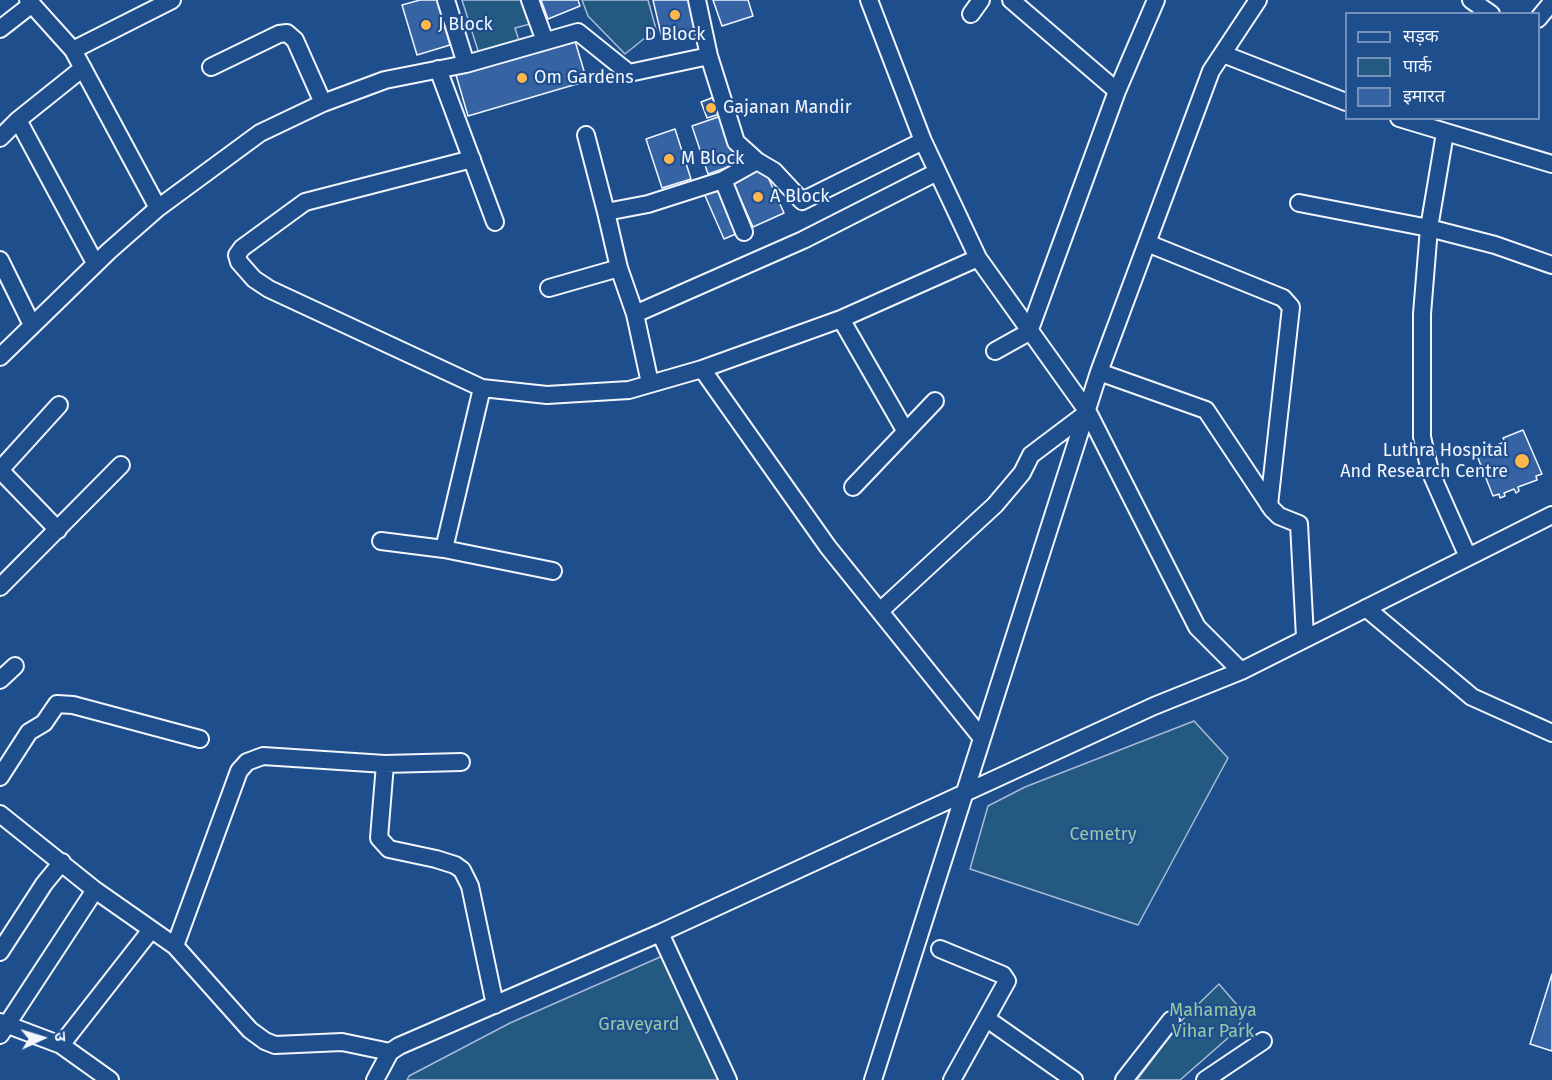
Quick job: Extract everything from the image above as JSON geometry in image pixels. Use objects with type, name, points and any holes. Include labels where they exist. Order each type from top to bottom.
[{"type":"street","points":[[74,50],[171,0]]},
{"type":"street","points":[[446,0],[466,64]]},
{"type":"street","points":[[530,0],[545,41]]},
{"type":"street","points":[[697,0],[709,56],[736,142],[774,171],[802,201],[908,151],[922,141]]},
{"type":"street","points":[[971,14],[981,0]]},
{"type":"street","points":[[1011,0],[1117,91]]},
{"type":"street","points":[[995,351],[1029,332],[1117,91],[1156,0]]},
{"type":"street","points":[[873,1080],[962,794],[1088,412],[1099,372],[1211,72],[1258,0]]},
{"type":"street","points":[[1471,0],[1488,12]]},
{"type":"street","points":[[0,29],[30,2],[74,50],[158,208]]},
{"type":"street","points":[[872,2],[922,141],[978,258],[1088,412],[1197,627],[1240,670]]},
{"type":"street","points":[[1540,18],[1552,2]]},
{"type":"street","points":[[0,357],[95,263],[158,208],[260,133],[323,103],[385,80],[466,64],[578,32],[629,73],[709,56]]},
{"type":"street","points":[[210,68],[279,34],[287,33],[295,39],[323,103]]},
{"type":"street","points":[[1223,54],[1345,101]]},
{"type":"street","points":[[0,138],[18,120],[83,68]]},
{"type":"street","points":[[438,69],[495,222]]},
{"type":"street","points":[[18,120],[95,263]]},
{"type":"street","points":[[1405,120],[1552,164]]},
{"type":"street","points":[[1445,133],[1429,228],[1422,314],[1422,437],[1430,471],[1468,557]]},
{"type":"street","points":[[586,135],[619,268],[635,314],[650,383]]},
{"type":"street","points":[[472,159],[305,201],[242,248],[237,255],[239,262],[254,279],[269,289],[482,387],[547,395],[629,390],[702,369],[841,319],[978,258]]},
{"type":"street","points":[[606,212],[648,204],[723,180],[758,160]]},
{"type":"street","points":[[635,314],[803,240],[937,172]]},
{"type":"street","points":[[723,180],[744,232]]},
{"type":"street","points":[[1299,203],[1429,228],[1495,245],[1552,265]]},
{"type":"street","points":[[1147,243],[1283,298],[1291,307],[1269,505]]},
{"type":"street","points":[[0,260],[32,325]]},
{"type":"street","points":[[549,288],[619,268]]},
{"type":"street","points":[[841,319],[906,432]]},
{"type":"street","points":[[702,369],[828,547],[981,738]]},
{"type":"street","points":[[1099,372],[1206,410],[1269,505],[1277,514],[1294,520],[1300,526],[1305,637]]},
{"type":"street","points":[[444,549],[482,387]]},
{"type":"street","points":[[853,487],[935,401]]},
{"type":"street","points":[[58,530],[0,470],[59,405]]},
{"type":"street","points":[[880,611],[995,505],[1022,473],[1031,455],[1088,412]]},
{"type":"street","points":[[0,587],[121,465]]},
{"type":"street","points":[[0,814],[95,890],[175,946],[250,1029],[270,1043],[342,1042],[390,1052],[660,933],[1154,706],[1240,670],[1552,516]]},
{"type":"street","points":[[381,541],[444,549],[554,571]]},
{"type":"street","points":[[1366,608],[1472,697],[1552,733]]},
{"type":"street","points":[[0,680],[15,666]]},
{"type":"street","points":[[0,777],[29,732],[44,723],[57,704],[73,705],[200,739]]},
{"type":"street","points":[[175,946],[242,766],[263,756],[385,764],[461,762]]},
{"type":"street","points":[[385,764],[379,838],[388,849],[436,859],[455,865],[462,870],[470,886],[495,1005]]},
{"type":"street","points":[[0,952],[44,884],[62,862]]},
{"type":"street","points":[[95,890],[2,1027],[61,1046],[110,1080]]},
{"type":"street","points":[[61,1046],[152,930]]},
{"type":"street","points":[[660,933],[728,1080]]},
{"type":"street","points":[[940,949],[1005,976],[1007,984],[952,1080]]},
{"type":"street","points":[[987,1019],[1074,1080]]},
{"type":"street","points":[[1124,1080],[1171,1020]]},
{"type":"street","points":[[1205,1080],[1263,1041]]},
{"type":"street","points":[[375,1080],[390,1052]]},
{"type":"green space","points":[[462,0],[522,0],[530,24],[515,28],[520,44],[480,57]]},
{"type":"green space","points":[[582,0],[648,0],[656,29],[625,54],[588,16]]},
{"type":"green space","name":"Cemetry","points":[[1194,721],[1228,758],[1138,925],[970,869],[988,806],[1025,787]]},
{"type":"green space","name":"Graveyard","points":[[667,954],[722,1080],[407,1080],[409,1076],[510,1023]]},
{"type":"green space","name":"Mahamaya Vihar Park","points":[[1219,984],[1244,1013],[1237,1030],[1180,1080],[1137,1080],[1183,1019]]},
{"type":"building","name":"J Block","points":[[420,0],[437,0],[450,45],[417,55],[402,5]]},
{"type":"building","points":[[541,0],[578,0],[580,6],[548,19]]},
{"type":"building","name":"D Block","points":[[653,0],[689,0],[696,30],[662,38]]},
{"type":"building","points":[[713,0],[748,0],[753,16],[722,26]]},
{"type":"building","name":"Om Gardens","points":[[575,41],[587,81],[468,116],[456,75]]},
{"type":"building","name":"Gajanan Mandir","points":[[714,97],[720,114],[707,118],[701,102]]},
{"type":"building","points":[[721,116],[737,164],[708,174],[692,126]]},
{"type":"building","name":"M Block","points":[[675,129],[691,179],[662,188],[646,139]]},
{"type":"building","name":"A Block","points":[[763,166],[784,213],[753,227],[732,180]]},
{"type":"building","points":[[716,185],[738,233],[724,239],[703,191]]},
{"type":"building","points":[[1523,430],[1542,474],[1536,476],[1537,480],[1518,487],[1519,491],[1516,493],[1514,489],[1504,493],[1505,496],[1500,498],[1499,494],[1493,496],[1476,453],[1505,442],[1503,438]]},
{"type":"building","points":[[1552,974],[1552,1051],[1530,1044]]},
{"type":"place","name":"D Block","points":[[675,15]]},
{"type":"place","name":"J Block","points":[[426,25]]},
{"type":"place","name":"Om Gardens","points":[[522,78]]},
{"type":"place","name":"Gajanan Mandir","points":[[711,108]]},
{"type":"place","name":"M Block","points":[[669,159]]},
{"type":"place","name":"A Block","points":[[758,197]]},
{"type":"place","name":"Luthra Hospital And Research Centre","points":[[1522,461]]}]
